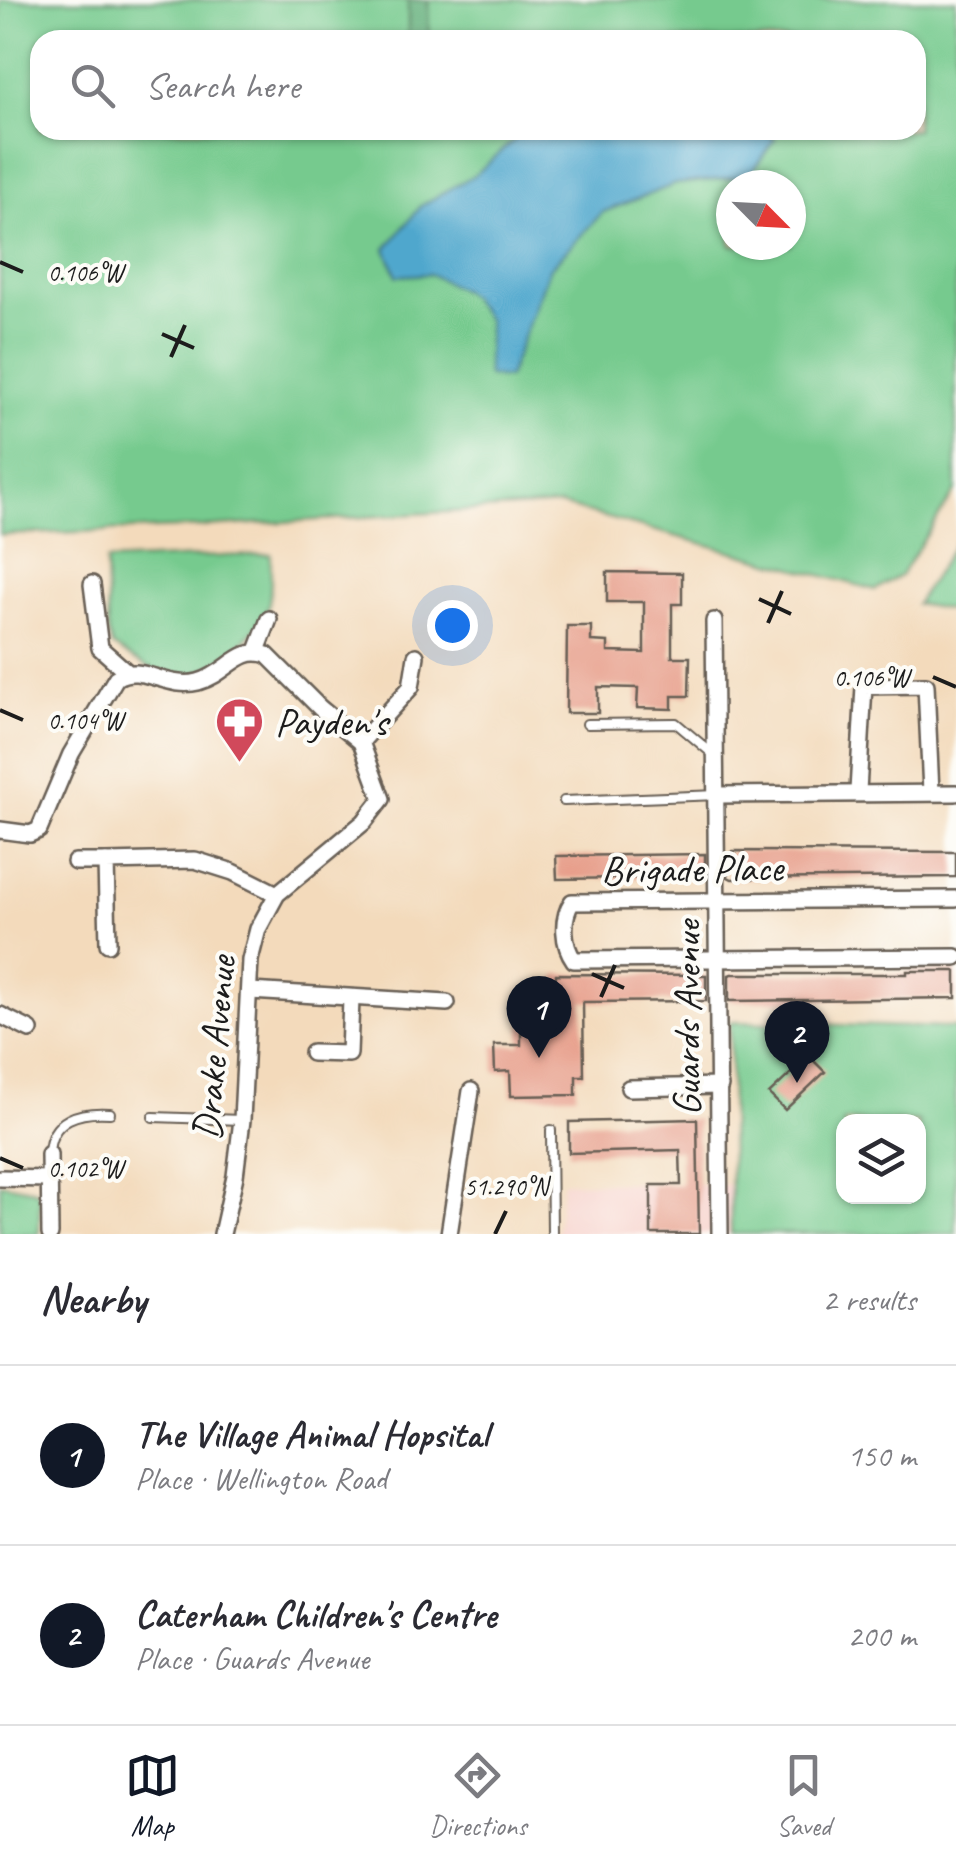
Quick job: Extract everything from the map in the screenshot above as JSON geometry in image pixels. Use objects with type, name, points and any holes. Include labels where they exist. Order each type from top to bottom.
[{"type":"street","points":[[92,584],[100,648],[126,672]]},
{"type":"street","points":[[257,651],[269,619]]},
{"type":"street","name":"Guards Avenue","points":[[714,621],[720,1234]]},
{"type":"street","points":[[0,830],[30,834],[39,830],[71,754],[116,678],[126,672],[139,672],[179,685],[221,674],[244,653],[257,651],[267,655],[361,742],[411,687],[416,656]]},
{"type":"street","points":[[858,791],[864,686],[926,685],[931,792]]},
{"type":"street","name":"Drake Avenue","points":[[222,1234],[242,1120],[250,960],[258,929],[277,894],[364,822],[382,799],[361,742]]},
{"type":"street","points":[[718,795],[956,792]]},
{"type":"street","points":[[75,862],[195,860],[233,872],[277,894]]},
{"type":"street","points":[[106,862],[108,944]]},
{"type":"street","name":"Brigade Place","points":[[956,899],[572,902],[566,911],[565,932],[566,950],[574,960],[956,957]]},
{"type":"street","points":[[250,992],[447,1003]]},
{"type":"street","points":[[312,1053],[348,1054],[352,999]]},
{"type":"street","points":[[0,1015],[30,1030]]},
{"type":"street","points":[[629,1088],[720,1086]]},
{"type":"street","points":[[449,1234],[471,1091]]},
{"type":"street","points":[[49,1154],[50,1234]]},
{"type":"street","points":[[0,1178],[48,1179]]},
{"type":"lane","points":[[587,724],[676,722],[717,758]]},
{"type":"lane","points":[[564,800],[718,795]]},
{"type":"lane","points":[[49,1154],[50,1140],[62,1122],[80,1114],[110,1113]]},
{"type":"lane","points":[[153,1117],[242,1120]]},
{"type":"lane","points":[[551,1130],[552,1234]]},
{"type":"shaded area","points":[[563,1182],[730,1185],[731,1234],[556,1234]]},
{"type":"green space","points":[[0,0],[956,0],[956,490],[901,575],[875,590],[560,505],[0,535]]},
{"type":"green space","points":[[408,0],[428,0],[429,30],[408,30]]},
{"type":"green space","points":[[956,542],[956,611],[916,604]]},
{"type":"green space","points":[[271,554],[271,590],[261,621],[216,664],[189,675],[167,675],[112,646],[108,633],[106,561]]},
{"type":"green space","points":[[730,1022],[956,1028],[956,1234],[731,1234]]},
{"type":"green space","points":[[0,1183],[35,1190],[40,1197],[39,1234],[0,1234]]},
{"type":"water","points":[[514,140],[774,140],[753,170],[716,170],[716,180],[676,184],[603,212],[549,269],[508,378],[487,376],[488,321],[467,293],[430,274],[397,276],[386,249],[422,205],[476,174]]},
{"type":"building","points":[[607,572],[682,573],[682,604],[672,604],[672,657],[690,657],[689,696],[672,696],[672,709],[637,708],[638,688],[598,687],[598,713],[566,713],[567,626],[591,626],[591,641],[608,642],[608,652],[644,653],[644,602],[607,602]]},
{"type":"building","points":[[956,852],[956,877],[732,879],[728,877],[728,854]]},
{"type":"building","points":[[705,854],[705,877],[557,879],[556,856]]},
{"type":"building","points":[[956,971],[956,998],[729,1001],[732,974]]},
{"type":"building","points":[[556,974],[706,975],[706,1001],[583,1002],[584,1076],[576,1076],[576,1095],[511,1096],[510,1071],[495,1072],[494,1045],[521,1045],[521,1025],[553,1024]]},
{"type":"building","points":[[809,1056],[825,1072],[785,1110],[769,1094]]},
{"type":"building","points":[[697,1119],[699,1234],[651,1234],[651,1185],[681,1185],[680,1150],[569,1153],[569,1122]]},
{"type":"place","name":"Payden's","points":[[240,764]]},
{"type":"place","name":"The Village Animal Hopsital","points":[[539,1058]]},
{"type":"place","name":"Caterham Children's Centre","points":[[797,1083]]}]
